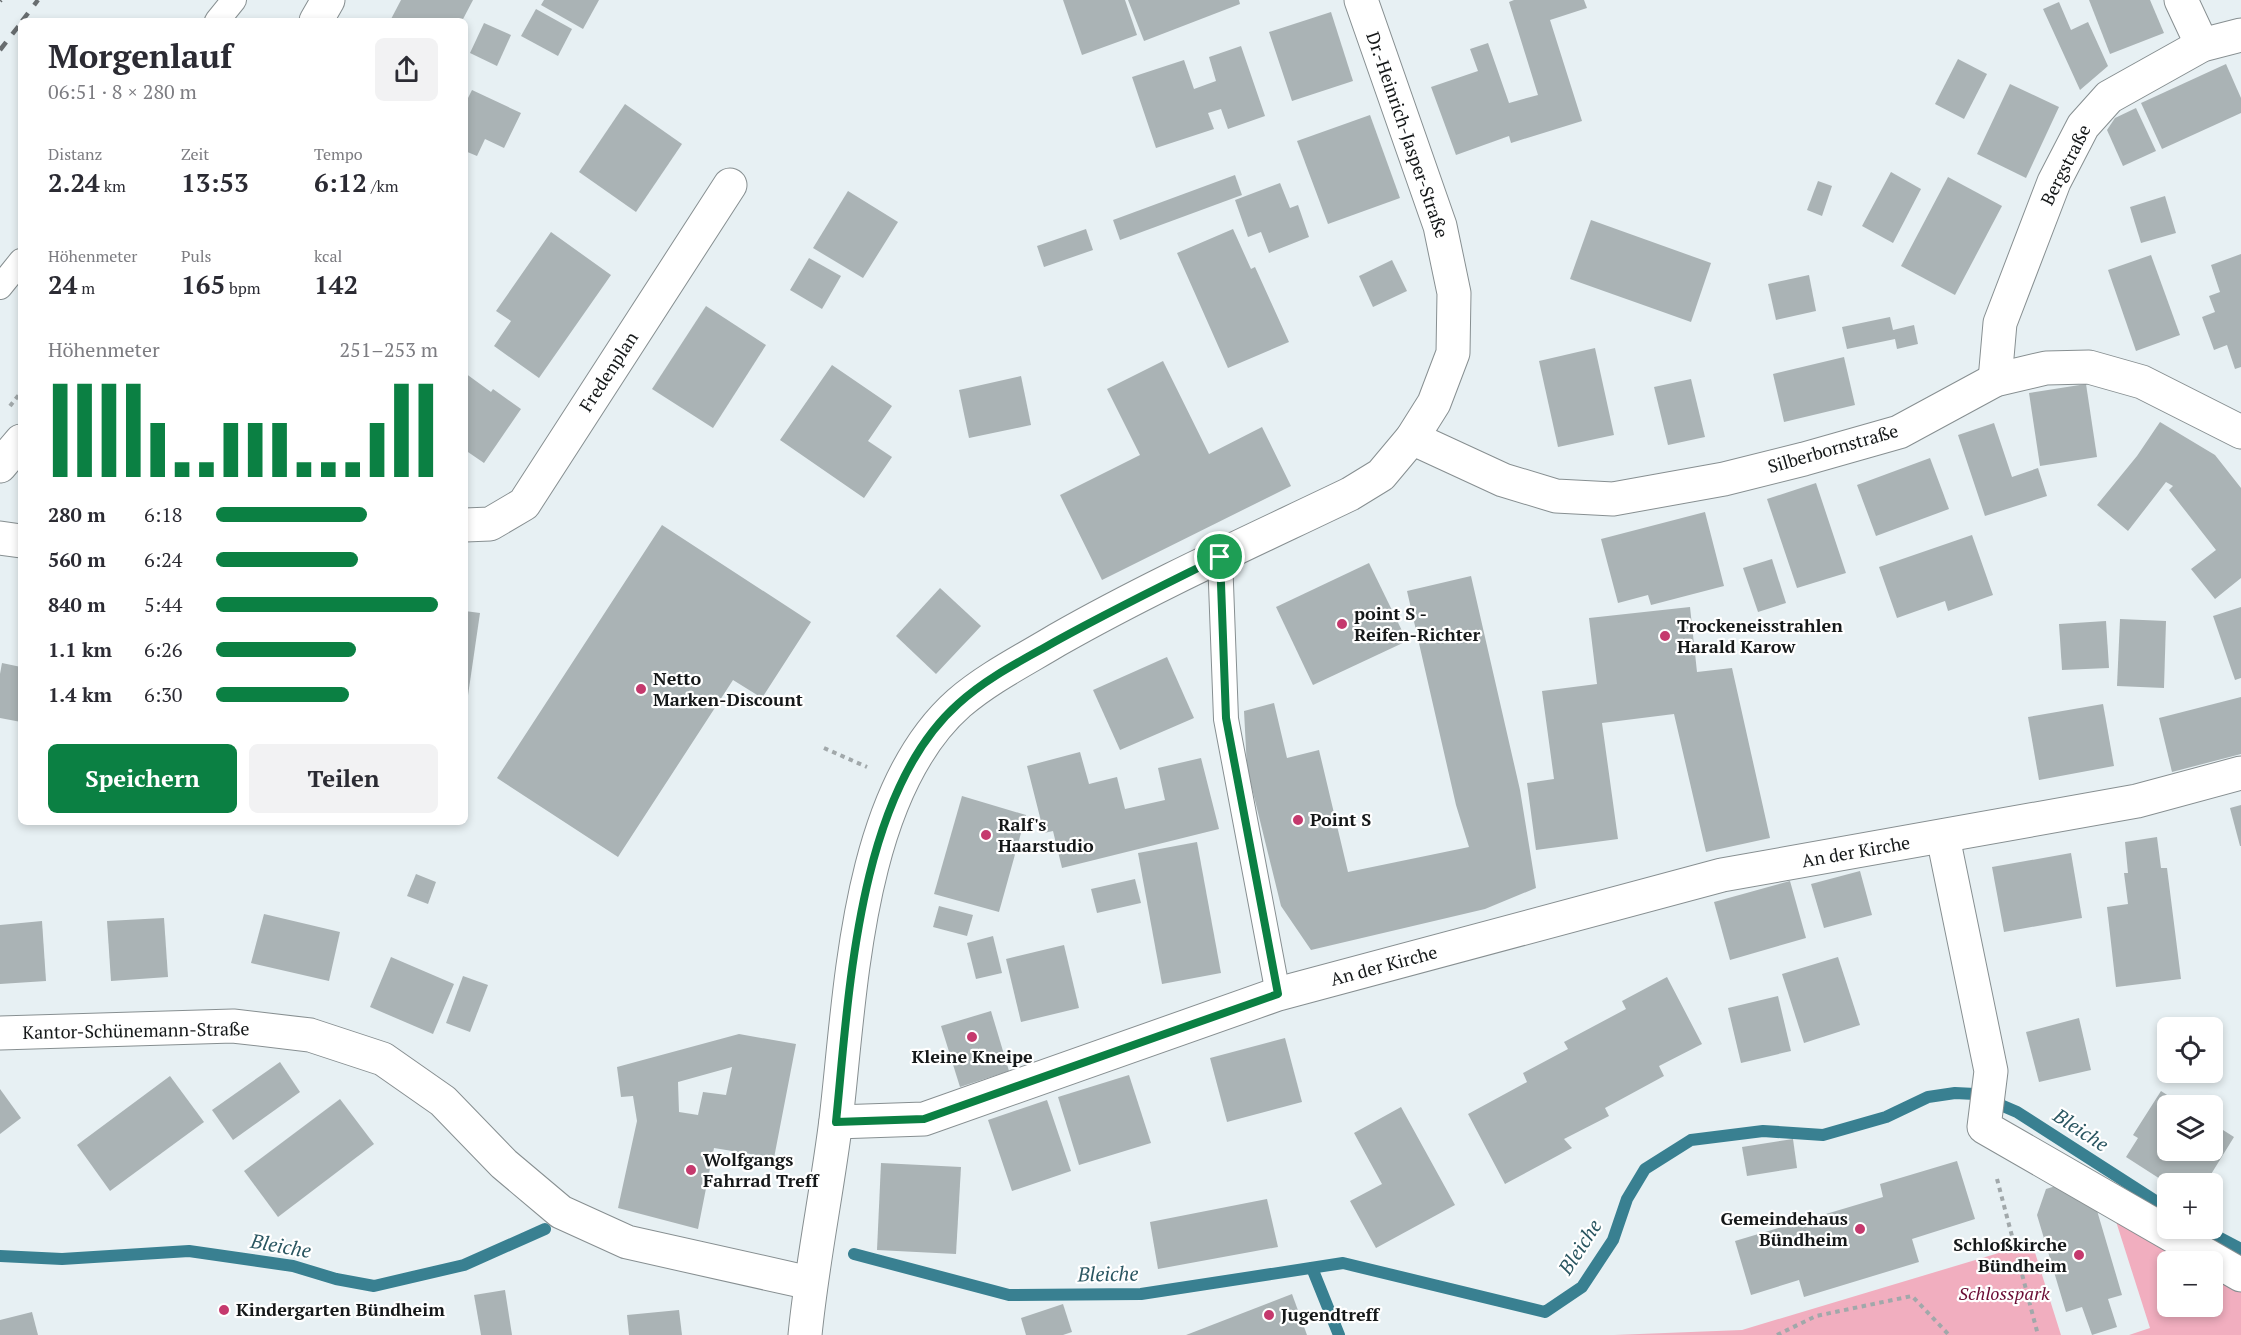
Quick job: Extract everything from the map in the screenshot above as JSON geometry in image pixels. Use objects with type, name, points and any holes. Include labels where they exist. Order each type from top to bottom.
[{"type":"street","points":[[318,18],[328,0]]},
{"type":"street","name":"Dr.-Heinrich-Jasper-Straße","points":[[805,1335],[810,1283],[836,1122],[852,968],[881,834],[901,782],[921,747],[958,704],[997,675],[1094,619],[1350,494],[1381,475],[1412,438],[1434,403],[1453,353],[1454,293],[1440,226],[1361,0]]},
{"type":"street","points":[[2181,0],[2202,45]]},
{"type":"street","name":"Bergstraße","points":[[1995,380],[2000,322],[2054,182],[2082,126],[2109,97],[2202,45],[2241,35]]},
{"type":"street","name":"Fredenplan","points":[[468,525],[490,524],[524,504],[730,185]]},
{"type":"street","name":"Silberbornstraße","points":[[1412,438],[1503,480],[1556,496],[1613,499],[1724,479],[1899,432],[1995,380],[2046,368],[2090,367],[2142,382],[2241,432]]},
{"type":"street","points":[[0,466],[18,445]]},
{"type":"street","points":[[0,538],[18,541]]},
{"type":"street","name":"An der Kirche","points":[[836,1122],[924,1119],[1278,994],[1722,875],[2137,801],[2241,773]]},
{"type":"street","points":[[1943,837],[1990,1071],[1984,1127],[2241,1275]]},
{"type":"street","name":"Kantor-Schünemann-Straße","points":[[0,1033],[233,1026],[310,1035],[383,1059],[434,1095],[504,1164],[561,1212],[627,1242],[810,1283]]},
{"type":"lane","points":[[219,18],[234,0]]},
{"type":"lane","points":[[0,287],[18,265]]},
{"type":"lane","points":[[1220,557],[1226,718],[1278,994]]},
{"type":"path","points":[[824,748],[901,782]]},
{"type":"path","points":[[1984,1127],[2038,1335]]},
{"type":"path","points":[[1777,1335],[1816,1316],[1912,1296],[1949,1335]]},
{"type":"green space","points":[[2113,1212],[2180,1251],[2157,1251],[2157,1317],[2223,1317],[2223,1277],[2241,1287],[2241,1335],[2129,1335],[2150,1328]]},
{"type":"green space","name":"Schlosspark","points":[[2032,1243],[2061,1335],[1614,1335],[1742,1330]]},
{"type":"building","points":[[401,0],[473,0],[464,18],[392,18]]},
{"type":"building","points":[[544,0],[599,0],[583,29],[541,5]]},
{"type":"building","points":[[1063,0],[1125,0],[1137,35],[1082,55]]},
{"type":"building","points":[[1128,0],[1239,0],[1240,4],[1144,41]]},
{"type":"building","points":[[1514,0],[1584,0],[1587,8],[1550,20],[1582,121],[1511,143],[1509,136],[1456,155],[1431,87],[1478,71],[1470,49],[1488,43],[1509,103],[1538,95],[1509,2]]},
{"type":"building","points":[[2089,0],[2150,0],[2164,33],[2110,54]]},
{"type":"building","points":[[2059,2],[2071,30],[2088,22],[2108,66],[2080,90],[2043,9]]},
{"type":"building","points":[[536,9],[572,29],[558,56],[521,36]]},
{"type":"building","points":[[1331,12],[1353,81],[1292,101],[1269,32]]},
{"type":"building","points":[[484,23],[511,35],[497,66],[470,53]]},
{"type":"building","points":[[1241,46],[1265,116],[1228,129],[1221,109],[1208,113],[1214,129],[1156,148],[1132,77],[1184,60],[1194,89],[1216,81],[1209,57]]},
{"type":"building","points":[[1958,59],[1987,74],[1964,119],[1935,104]]},
{"type":"building","points":[[2226,64],[2241,98],[2241,113],[2162,149],[2141,103]]},
{"type":"building","points":[[2010,84],[2059,107],[2026,178],[1977,154]]},
{"type":"building","points":[[472,90],[521,113],[504,148],[485,139],[477,156],[468,152],[468,98]]},
{"type":"building","points":[[625,104],[682,144],[636,212],[579,172]]},
{"type":"building","points":[[2136,108],[2156,151],[2123,166],[2107,130],[2115,118]]},
{"type":"building","points":[[1370,115],[1400,198],[1328,224],[1297,141]]},
{"type":"building","points":[[1891,172],[1921,189],[1893,243],[1862,226]]},
{"type":"building","points":[[1235,175],[1242,195],[1120,240],[1113,220]]},
{"type":"building","points":[[1948,177],[2002,206],[1955,295],[1901,266]]},
{"type":"building","points":[[1818,181],[1832,186],[1822,216],[1807,210]]},
{"type":"building","points":[[1280,183],[1290,208],[1298,205],[1309,237],[1269,253],[1261,232],[1248,237],[1235,200]]},
{"type":"building","points":[[848,191],[898,222],[863,278],[813,248]]},
{"type":"building","points":[[2165,196],[2176,233],[2141,243],[2130,207]]},
{"type":"building","points":[[1591,220],[1711,263],[1691,322],[1570,279]]},
{"type":"building","points":[[1086,229],[1093,250],[1044,267],[1037,246]]},
{"type":"building","points":[[1233,229],[1251,269],[1255,267],[1289,342],[1228,368],[1177,253]]},
{"type":"building","points":[[551,232],[611,275],[539,378],[494,346],[511,321],[496,311]]},
{"type":"building","points":[[2241,254],[2241,367],[2235,369],[2227,345],[2214,350],[2202,317],[2215,312],[2209,296],[2220,292],[2211,265]]},
{"type":"building","points":[[2151,255],[2180,335],[2136,351],[2108,270]]},
{"type":"building","points":[[809,258],[841,276],[822,309],[790,290]]},
{"type":"building","points":[[1392,260],[1407,291],[1373,307],[1359,276]]},
{"type":"building","points":[[1809,275],[1816,311],[1776,320],[1768,284]]},
{"type":"building","points":[[706,306],[766,345],[713,428],[652,389]]},
{"type":"building","points":[[1890,317],[1893,330],[1914,325],[1918,344],[1897,349],[1895,339],[1847,349],[1842,327]]},
{"type":"building","points":[[1595,348],[1614,435],[1558,447],[1539,361]]},
{"type":"building","points":[[1844,357],[1855,405],[1784,422],[1773,374]]},
{"type":"building","points":[[1163,361],[1209,454],[1262,427],[1291,486],[1102,580],[1060,495],[1140,455],[1107,389]]},
{"type":"building","points":[[832,365],[892,406],[868,441],[892,457],[864,498],[780,440]]},
{"type":"building","points":[[468,375],[491,392],[493,389],[521,409],[484,463],[468,452]]},
{"type":"building","points":[[1021,376],[1031,425],[969,438],[959,390]]},
{"type":"building","points":[[1691,379],[1705,437],[1668,445],[1654,387]]},
{"type":"building","points":[[2086,384],[2097,457],[2040,466],[2029,393]]},
{"type":"building","points":[[2160,422],[2215,455],[2241,488],[2241,578],[2215,599],[2191,569],[2216,550],[2169,490],[2173,486],[2166,482],[2128,531],[2097,505],[2137,456]]},
{"type":"building","points":[[1994,423],[2012,477],[2038,468],[2047,496],[1985,516],[1958,435]]},
{"type":"building","points":[[1930,458],[1949,509],[1876,536],[1857,485]]},
{"type":"building","points":[[1816,483],[1846,573],[1797,588],[1767,499]]},
{"type":"building","points":[[1705,512],[1724,586],[1651,605],[1648,595],[1618,603],[1601,539]]},
{"type":"building","name":"Netto Marken-Discount","points":[[662,525],[811,622],[762,698],[733,680],[618,857],[497,778]]},
{"type":"building","points":[[1972,535],[1993,595],[1948,611],[1945,601],[1897,618],[1879,567]]},
{"type":"building","points":[[1772,559],[1786,603],[1758,612],[1743,568]]},
{"type":"building","name":"point S - Reifen-Richter","points":[[1369,563],[1407,641],[1313,685],[1276,607]]},
{"type":"building","points":[[1471,576],[1520,790],[1536,888],[1485,909],[1311,950],[1281,906],[1247,768],[1244,711],[1274,703],[1287,758],[1319,750],[1348,872],[1469,847],[1456,805],[1407,591]]},
{"type":"building","points":[[940,588],[981,626],[936,674],[896,636]]},
{"type":"building","points":[[1690,607],[1697,672],[1732,668],[1770,838],[1706,852],[1674,714],[1602,723],[1618,839],[1536,850],[1527,783],[1554,779],[1542,691],[1597,684],[1589,618]]},
{"type":"building","points":[[2241,607],[2241,678],[2235,680],[2213,616]]},
{"type":"building","points":[[468,611],[480,613],[468,695]]},
{"type":"building","points":[[2120,619],[2166,621],[2164,688],[2117,686]]},
{"type":"building","points":[[2106,621],[2109,668],[2062,670],[2059,624]]},
{"type":"building","points":[[1167,657],[1194,718],[1120,750],[1093,690]]},
{"type":"building","points":[[2,663],[18,666],[18,721],[0,718]]},
{"type":"building","points":[[2241,697],[2241,754],[2172,772],[2159,718]]},
{"type":"building","points":[[2103,704],[2114,766],[2039,780],[2028,717]]},
{"type":"building","points":[[1080,752],[1089,784],[1117,777],[1125,809],[1165,800],[1158,768],[1201,758],[1219,829],[1062,868],[1053,831],[1044,833],[1027,766]]},
{"type":"building","name":"Ralf's Haarstudio","points":[[962,796],[1026,815],[999,912],[934,894]]},
{"type":"building","points":[[2241,805],[2241,846],[2240,846],[2230,808]]},
{"type":"building","points":[[2157,837],[2161,868],[2167,868],[2181,979],[2116,987],[2107,907],[2128,904],[2124,873],[2128,873],[2125,842]]},
{"type":"building","points":[[1197,842],[1221,973],[1162,984],[1138,853]]},
{"type":"building","points":[[2071,853],[2082,918],[2004,932],[1992,867]]},
{"type":"building","points":[[1860,871],[1872,915],[1824,928],[1811,884]]},
{"type":"building","points":[[416,874],[436,882],[428,904],[407,896]]},
{"type":"building","points":[[1135,879],[1141,903],[1097,913],[1091,889]]},
{"type":"building","points":[[1790,881],[1806,938],[1730,960],[1714,902]]},
{"type":"building","points":[[939,906],[973,915],[967,936],[933,927]]},
{"type":"building","points":[[264,914],[340,932],[329,981],[251,963]]},
{"type":"building","points":[[164,918],[168,977],[111,981],[107,921]]},
{"type":"building","points":[[42,921],[46,981],[0,984],[0,925]]},
{"type":"building","points":[[993,936],[1002,973],[976,979],[967,943]]},
{"type":"building","points":[[1064,945],[1079,1008],[1021,1022],[1006,959]]},
{"type":"building","points":[[391,957],[454,984],[433,1034],[370,1007]]},
{"type":"building","points":[[1838,957],[1860,1025],[1804,1043],[1782,974]]},
{"type":"building","points":[[463,976],[488,985],[470,1032],[446,1023]]},
{"type":"building","points":[[1667,977],[1702,1044],[1659,1066],[1664,1076],[1605,1108],[1609,1116],[1564,1139],[1572,1148],[1505,1184],[1468,1114],[1527,1082],[1523,1073],[1568,1049],[1564,1042],[1626,1009],[1622,1001]]},
{"type":"building","points":[[1778,996],[1791,1051],[1741,1063],[1728,1008]]},
{"type":"building","points":[[991,1011],[1009,1071],[960,1087],[941,1026]]},
{"type":"building","points":[[2079,1018],[2091,1070],[2039,1082],[2026,1032]]},
{"type":"building","points":[[739,1034],[796,1044],[774,1158],[714,1148],[698,1229],[618,1208],[637,1121],[633,1096],[621,1097],[617,1067]],"holes":[[[732,1067],[726,1095],[703,1092],[698,1115],[679,1112],[678,1082]]]},
{"type":"building","points":[[1285,1038],[1302,1102],[1227,1122],[1210,1058]]},
{"type":"building","points":[[280,1062],[300,1092],[233,1140],[212,1110]]},
{"type":"building","points":[[1129,1075],[1151,1143],[1079,1165],[1058,1097]]},
{"type":"building","points":[[170,1076],[204,1122],[110,1191],[77,1145]]},
{"type":"building","points":[[0,1089],[21,1118],[0,1134]]},
{"type":"building","points":[[2157,1097],[2157,1161],[2219,1161],[2212,1173],[2157,1173],[2157,1177],[2126,1157],[2138,1138],[2133,1135]]},
{"type":"building","points":[[340,1099],[374,1144],[278,1217],[244,1171]]},
{"type":"building","points":[[1047,1100],[1071,1171],[1012,1191],[988,1120]]},
{"type":"building","points":[[1401,1107],[1455,1205],[1376,1248],[1350,1201],[1382,1184],[1354,1133]]},
{"type":"building","points":[[2223,1130],[2234,1137],[2223,1155]]},
{"type":"building","points":[[1793,1139],[1797,1168],[1747,1176],[1742,1147]]},
{"type":"building","name":"Gemeindehaus Bündheim","points":[[1957,1161],[1975,1219],[1912,1239],[1919,1262],[1804,1297],[1799,1280],[1751,1295],[1735,1241],[1883,1197],[1880,1184]]},
{"type":"building","points":[[881,1163],[961,1167],[956,1254],[877,1250]]},
{"type":"building","name":"Schloßkirche Bündheim","points":[[2072,1181],[2093,1197],[2122,1295],[2108,1299],[2117,1327],[2092,1335],[2082,1307],[2066,1312],[2037,1215],[2046,1189]]},
{"type":"building","points":[[1267,1199],[1278,1247],[1158,1269],[1150,1222]]},
{"type":"building","points":[[505,1290],[512,1335],[481,1335],[474,1295]]},
{"type":"building","name":"Jugendtreff","points":[[1292,1294],[1307,1335],[1186,1335]]},
{"type":"building","points":[[1063,1304],[1072,1332],[1063,1335],[1026,1335],[1021,1318]]},
{"type":"building","points":[[679,1310],[682,1335],[629,1335],[627,1315]]},
{"type":"building","points":[[32,1312],[38,1335],[0,1335],[0,1320]]},
{"type":"waterway","name":"Bleiche","points":[[854,1254],[1009,1295],[1141,1294],[1343,1263],[1545,1312],[1582,1287],[1613,1240],[1627,1199],[1645,1169],[1691,1140],[1763,1131],[1823,1135],[1886,1117],[1928,1097],[1955,1093],[1975,1094],[2017,1112],[2157,1202]]},
{"type":"waterway","name":"Bleiche","points":[[0,1256],[62,1259],[189,1251],[293,1266],[336,1279],[374,1286],[464,1265],[545,1229]]},
{"type":"waterway","name":"Bleiche","points":[[2222,1239],[2241,1249]]},
{"type":"waterway","points":[[1312,1268],[1339,1335]]},
{"type":"railway","points":[[24,18],[38,0]]},
{"type":"railway","points":[[0,50],[18,27]]},
{"type":"place","name":"point S - Reifen-Richter","points":[[1342,624]]},
{"type":"place","name":"Trockeneisstrahlen Harald Karow","points":[[1665,636]]},
{"type":"place","name":"Netto Marken-Discount","points":[[641,689]]},
{"type":"place","name":"Point S","points":[[1298,820]]},
{"type":"place","name":"Ralf's Haarstudio","points":[[986,835]]},
{"type":"place","name":"Kleine Kneipe","points":[[972,1037]]},
{"type":"place","name":"Wolfgangs Fahrrad Treff","points":[[691,1170]]},
{"type":"place","name":"Gemeindehaus Bündheim","points":[[1860,1229]]},
{"type":"place","name":"Schloßkirche Bündheim","points":[[2079,1255]]},
{"type":"place","name":"Kindergarten Bündheim","points":[[224,1310]]},
{"type":"place","name":"Jugendtreff","points":[[1269,1315]]},
{"type":"route","points":[[1220,557],[1226,718],[1278,994],[924,1119],[836,1122],[852,968],[869,882],[881,834],[901,782],[921,747],[958,704],[997,675],[1094,619],[1220,557]]}]
